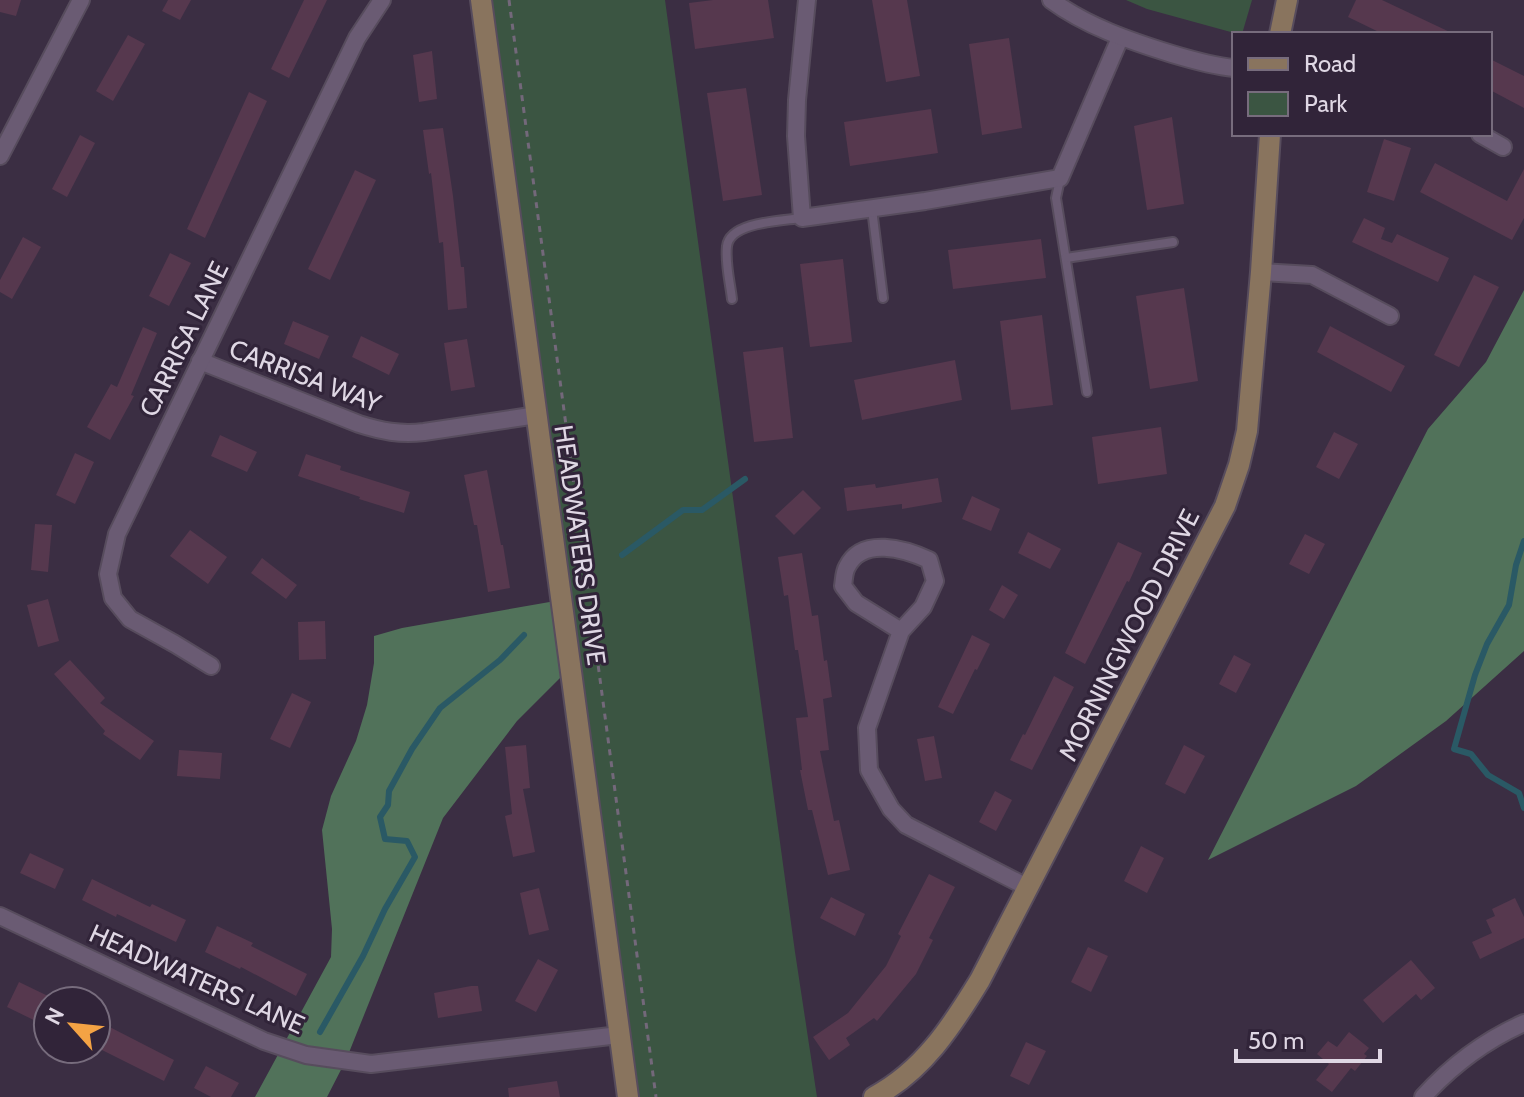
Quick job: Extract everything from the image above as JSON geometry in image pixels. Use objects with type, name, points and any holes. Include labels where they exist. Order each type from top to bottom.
[{"type":"street","points":[[0,156],[81,0]]},
{"type":"street","name":"CARRISA LANE","points":[[211,666],[130,619],[113,598],[108,574],[117,534],[357,38],[382,0]]},
{"type":"street","name":"HEADWATERS DRIVE","points":[[481,0],[628,1097]]},
{"type":"street","points":[[807,0],[796,136],[802,218],[1060,178],[1120,38]]},
{"type":"street","points":[[1051,0],[1120,38],[1193,60],[1232,68]]},
{"type":"street","points":[[1280,32],[1287,0]]},
{"type":"street","name":"MORNINGWOOD DRIVE","points":[[874,1097],[903,1078],[925,1058],[980,980],[1225,506],[1247,431],[1270,136]]},
{"type":"street","points":[[1484,136],[1503,147]]},
{"type":"street","points":[[1261,272],[1312,275],[1390,316]]},
{"type":"street","name":"CARRISA WAY","points":[[200,361],[383,432],[424,432],[537,415]]},
{"type":"street","points":[[901,631],[856,603],[843,586],[847,566],[861,551],[878,548],[908,550],[929,560],[935,581],[923,607],[901,631],[867,728],[869,770],[891,809],[906,825],[1027,887]]},
{"type":"street","name":"HEADWATERS LANE","points":[[0,916],[264,1041],[306,1055],[371,1064],[619,1035]]},
{"type":"street","points":[[1423,1097],[1469,1056],[1524,1023]]},
{"type":"lane","points":[[1060,178],[1056,198],[1087,392]]},
{"type":"lane","points":[[872,208],[883,298]]},
{"type":"lane","points":[[732,299],[727,242],[733,234],[741,228],[802,218]]},
{"type":"lane","points":[[1066,258],[1173,242]]},
{"type":"path","points":[[509,0],[656,1097]]},
{"type":"green space","points":[[481,0],[665,0],[817,1097],[628,1097]]},
{"type":"green space","points":[[1126,0],[1252,0],[1243,32],[1232,32],[1147,9]]},
{"type":"green space","points":[[1524,290],[1524,651],[1446,721],[1356,786],[1208,860],[1428,429],[1486,362]]},
{"type":"green space","points":[[561,600],[570,668],[517,721],[443,818],[346,1060],[327,1097],[255,1097],[331,957],[332,929],[322,830],[331,796],[356,741],[367,705],[374,663],[374,636],[402,628]]},
{"type":"building","points":[[0,0],[21,0],[16,16],[0,12]]},
{"type":"building","points":[[168,0],[191,0],[180,20],[162,11]]},
{"type":"building","points":[[304,0],[327,0],[289,78],[271,69]]},
{"type":"building","points":[[768,0],[774,38],[695,49],[689,3]]},
{"type":"building","points":[[872,0],[907,0],[920,76],[886,82]]},
{"type":"building","points":[[1356,0],[1382,0],[1450,32],[1379,32],[1348,17]]},
{"type":"building","points":[[128,35],[145,44],[113,101],[96,91]]},
{"type":"building","points":[[1009,38],[1022,128],[982,135],[969,44]]},
{"type":"building","points":[[432,51],[437,99],[419,102],[413,55]]},
{"type":"building","points":[[1492,60],[1524,76],[1524,108],[1492,91]]},
{"type":"building","points":[[746,88],[762,195],[723,201],[707,93]]},
{"type":"building","points":[[249,92],[267,101],[205,238],[187,229]]},
{"type":"building","points":[[931,109],[938,153],[850,166],[844,122]]},
{"type":"building","points":[[1172,117],[1184,204],[1147,210],[1134,126]]},
{"type":"building","points":[[443,128],[461,267],[464,267],[467,308],[448,310],[443,242],[439,243],[423,130]]},
{"type":"building","points":[[80,135],[95,143],[67,197],[52,189]]},
{"type":"building","points":[[1384,139],[1411,148],[1394,201],[1367,192]]},
{"type":"building","points":[[1435,163],[1507,201],[1524,169],[1524,218],[1512,240],[1420,192]]},
{"type":"building","points":[[355,170],[376,180],[330,280],[308,269]]},
{"type":"building","points":[[1364,218],[1385,228],[1381,239],[1392,243],[1397,234],[1449,258],[1438,282],[1352,242]]},
{"type":"building","points":[[23,237],[41,247],[12,299],[0,292],[0,280]]},
{"type":"building","points":[[1041,239],[1046,278],[953,289],[948,250]]},
{"type":"building","points":[[170,253],[191,263],[169,306],[149,296]]},
{"type":"building","points":[[843,259],[852,342],[810,347],[800,264]]},
{"type":"building","points":[[1474,275],[1499,287],[1459,367],[1434,355]]},
{"type":"building","points":[[1184,288],[1198,381],[1150,389],[1136,296]]},
{"type":"building","points":[[1042,315],[1053,405],[1011,410],[1000,321]]},
{"type":"building","points":[[293,321],[329,336],[319,359],[284,344]]},
{"type":"building","points":[[1330,326],[1405,366],[1391,392],[1317,352]]},
{"type":"building","points":[[143,327],[157,333],[131,395],[134,396],[110,440],[87,427],[111,384],[117,387]]},
{"type":"building","points":[[361,336],[399,354],[389,375],[352,357]]},
{"type":"building","points":[[467,339],[475,387],[451,391],[444,343]]},
{"type":"building","points":[[783,347],[793,438],[754,442],[743,352]]},
{"type":"building","points":[[955,360],[962,400],[862,420],[854,380]]},
{"type":"building","points":[[1161,427],[1167,474],[1098,484],[1092,437]]},
{"type":"building","points":[[1334,432],[1358,444],[1339,479],[1316,467]]},
{"type":"building","points":[[220,435],[257,452],[247,472],[211,456]]},
{"type":"building","points":[[75,453],[94,462],[75,504],[56,495]]},
{"type":"building","points":[[306,454],[341,466],[340,470],[410,492],[404,513],[298,476]]},
{"type":"building","points":[[487,470],[510,588],[488,592],[477,525],[474,525],[464,475]]},
{"type":"building","points":[[938,478],[942,502],[902,509],[902,504],[847,511],[844,488],[875,484],[876,488]]},
{"type":"building","points":[[803,490],[821,508],[794,535],[775,516]]},
{"type":"building","points":[[972,496],[1000,509],[991,531],[962,519]]},
{"type":"building","points":[[35,524],[52,525],[48,572],[31,570]]},
{"type":"building","points":[[190,530],[227,557],[208,584],[170,556]]},
{"type":"building","points":[[1028,532],[1061,549],[1050,569],[1018,553]]},
{"type":"building","points":[[1305,534],[1325,544],[1309,574],[1289,564]]},
{"type":"building","points":[[1118,542],[1142,553],[1085,664],[1065,653]]},
{"type":"building","points":[[802,553],[812,616],[818,615],[832,697],[823,699],[829,750],[820,751],[834,821],[839,820],[850,870],[828,875],[812,810],[808,810],[800,770],[796,718],[808,717],[788,595],[784,596],[778,557]]},
{"type":"building","points":[[262,558],[297,585],[286,599],[251,573]]},
{"type":"building","points":[[1002,585],[1018,595],[1004,619],[989,610]]},
{"type":"building","points":[[48,599],[59,641],[38,647],[27,605]]},
{"type":"building","points":[[325,621],[326,659],[299,660],[298,622]]},
{"type":"building","points":[[972,635],[990,644],[953,714],[938,707]]},
{"type":"building","points":[[1234,655],[1251,664],[1236,693],[1219,684]]},
{"type":"building","points":[[70,660],[105,698],[100,703],[154,741],[140,760],[103,734],[105,731],[54,674]]},
{"type":"building","points":[[1054,676],[1074,687],[1032,770],[1010,760]]},
{"type":"building","points":[[292,693],[311,702],[290,748],[270,739]]},
{"type":"building","points":[[934,736],[942,778],[925,781],[917,739]]},
{"type":"building","points":[[526,745],[530,788],[523,789],[535,852],[513,857],[505,816],[512,814],[505,747]]},
{"type":"building","points":[[1184,745],[1205,756],[1185,794],[1165,784]]},
{"type":"building","points":[[179,750],[222,753],[220,779],[177,776]]},
{"type":"building","points":[[995,791],[1012,800],[996,831],[979,822]]},
{"type":"building","points":[[1141,846],[1164,858],[1147,893],[1124,881]]},
{"type":"building","points":[[30,853],[64,869],[55,889],[20,873]]},
{"type":"building","points":[[929,874],[955,887],[929,938],[933,940],[916,974],[877,1021],[874,1018],[846,1038],[850,1045],[829,1060],[813,1037],[848,1013],[886,966],[901,936],[898,934]]},
{"type":"building","points":[[92,879],[150,907],[152,904],[186,920],[176,942],[82,900]]},
{"type":"building","points":[[539,888],[549,930],[529,935],[520,893]]},
{"type":"building","points":[[831,897],[865,914],[855,936],[820,918]]},
{"type":"building","points":[[1515,898],[1524,917],[1524,938],[1480,959],[1472,942],[1492,933],[1486,920],[1495,916],[1492,909]]},
{"type":"building","points":[[217,926],[307,974],[296,996],[205,952]]},
{"type":"building","points":[[1088,947],[1108,956],[1091,992],[1071,982]]},
{"type":"building","points":[[538,959],[558,970],[536,1012],[515,1001]]},
{"type":"building","points":[[1411,960],[1435,988],[1421,1000],[1416,994],[1383,1023],[1363,1000]]},
{"type":"building","points":[[19,982],[32,988],[32,1019],[7,1007]]},
{"type":"building","points":[[478,986],[482,1011],[438,1018],[434,993]]},
{"type":"building","points":[[112,1028],[174,1060],[164,1081],[112,1055]]},
{"type":"building","points":[[1349,1032],[1369,1048],[1364,1054],[1367,1056],[1355,1071],[1351,1068],[1332,1092],[1316,1080],[1329,1064],[1317,1054],[1328,1041],[1337,1047]]},
{"type":"building","points":[[1026,1042],[1046,1051],[1029,1085],[1010,1076]]},
{"type":"building","points":[[206,1066],[239,1083],[231,1097],[211,1097],[194,1088]]},
{"type":"building","points":[[557,1081],[560,1097],[509,1097],[508,1088]]},
{"type":"waterway","points":[[622,555],[683,510],[702,510],[745,479]]},
{"type":"waterway","points":[[1524,541],[1509,605],[1487,644],[1475,675],[1454,749],[1471,754],[1488,775],[1519,793],[1524,808]]},
{"type":"waterway","points":[[320,1032],[415,857],[407,841],[385,839],[380,817],[388,805],[389,791],[440,708],[500,660],[524,635]]}]
